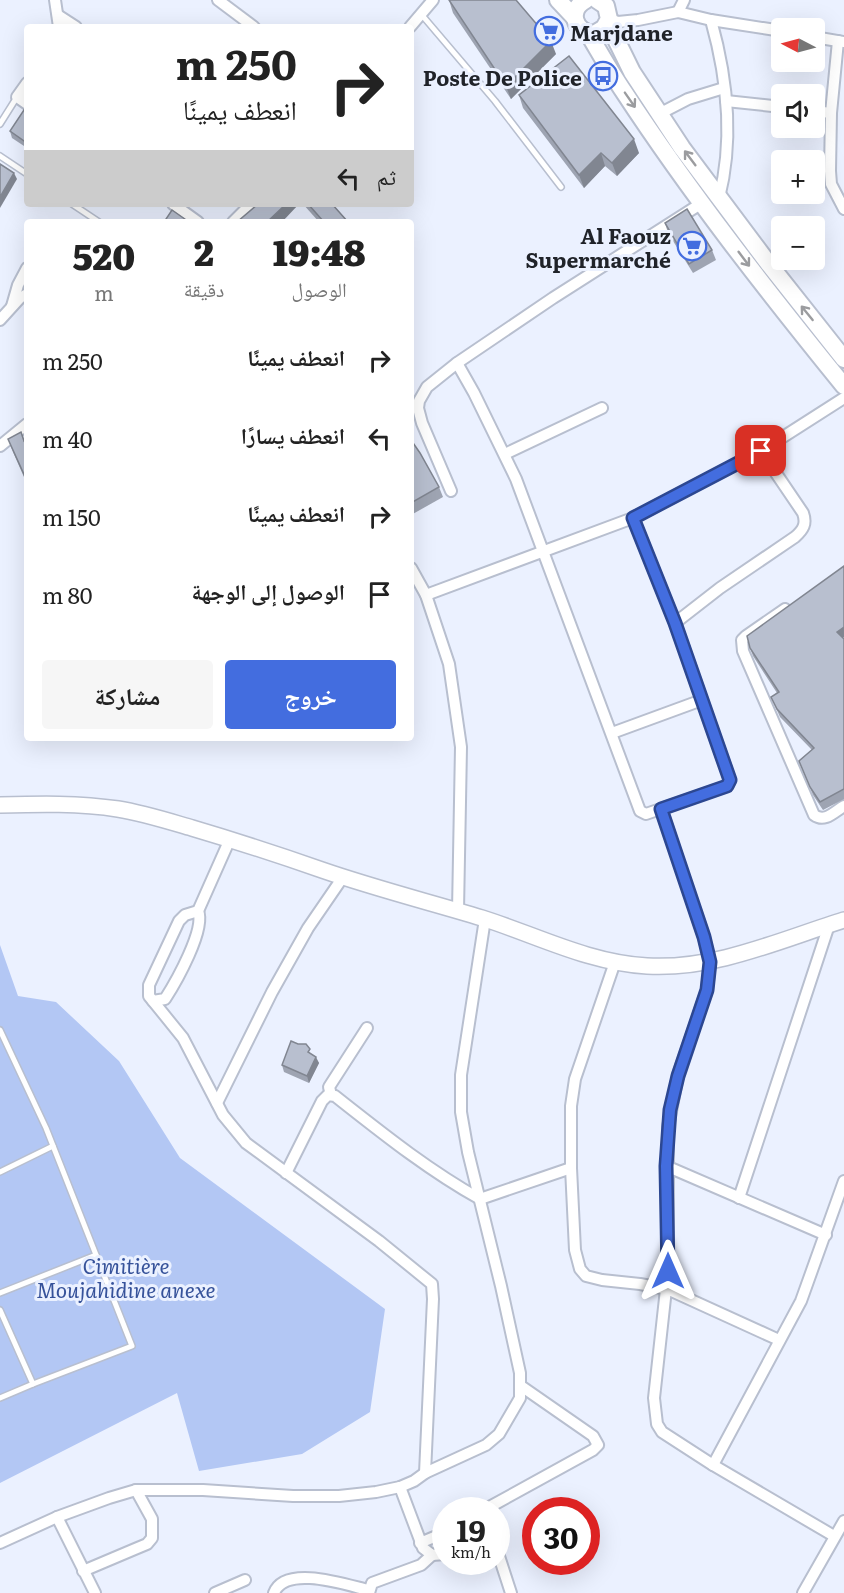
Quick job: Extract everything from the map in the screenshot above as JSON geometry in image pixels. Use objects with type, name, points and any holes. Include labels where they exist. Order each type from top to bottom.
[{"type":"main road","points":[[558,0],[606,6],[608,21],[622,55],[659,114],[768,263],[842,353]]},
{"type":"main road","points":[[586,3],[576,24],[581,30],[588,33],[600,32],[608,21]]},
{"type":"main road","points":[[588,33],[625,93],[702,203],[781,308],[844,386]]},
{"type":"street","points":[[55,0],[59,22]]},
{"type":"street","points":[[218,0],[250,24]]},
{"type":"street","points":[[413,24],[433,0]]},
{"type":"street","points":[[678,12],[684,0]]},
{"type":"street","points":[[608,21],[639,20],[678,12],[711,20],[771,29]]},
{"type":"street","points":[[711,20],[719,51],[726,101],[727,155],[719,198]]},
{"type":"street","points":[[825,39],[841,41],[831,112],[829,156],[831,184],[844,209]]},
{"type":"street","points":[[24,87],[17,97],[24,102]]},
{"type":"street","points":[[659,114],[688,99],[724,88]]},
{"type":"street","points":[[726,101],[771,106]]},
{"type":"street","points":[[825,112],[831,112]]},
{"type":"street","points":[[450,491],[418,408],[419,401],[427,387],[457,363],[553,298],[702,203]]},
{"type":"street","points":[[177,207],[194,219]]},
{"type":"street","points":[[236,219],[248,207]]},
{"type":"street","points":[[12,306],[24,274]]},
{"type":"street","points":[[0,320],[24,296]]},
{"type":"street","points":[[457,363],[505,454],[544,551],[640,811],[646,814],[727,786],[730,782],[675,623],[633,518]]},
{"type":"street","points":[[426,595],[633,518],[761,451],[844,398]]},
{"type":"street","points":[[505,454],[602,408]]},
{"type":"street","points":[[0,446],[24,426]]},
{"type":"street","points":[[675,623],[720,588],[795,537],[803,528],[805,519],[803,513],[761,451]]},
{"type":"street","points":[[414,573],[426,595],[449,664],[461,747],[458,911]]},
{"type":"street","points":[[792,604],[746,636],[742,640],[743,651],[812,812],[817,818],[823,819],[844,806]]},
{"type":"street","points":[[612,733],[702,700]]},
{"type":"street","points":[[0,805],[64,805],[119,809],[230,839],[343,877],[485,919],[615,962],[646,966],[710,962],[844,920]]},
{"type":"street","points":[[661,809],[704,937],[710,962],[707,990],[673,1093],[668,1127],[667,1289],[657,1353],[655,1387],[657,1424],[662,1432],[713,1465],[834,1536]]},
{"type":"street","points":[[153,1001],[165,999],[177,979],[199,927],[198,911],[230,839]]},
{"type":"street","points":[[217,1103],[272,992],[308,928],[343,877]]},
{"type":"street","points":[[198,911],[185,915],[179,921],[149,986],[148,996],[183,1038],[230,1125],[246,1143],[379,1241],[432,1284],[425,1473]]},
{"type":"street","points":[[0,1543],[57,1517],[136,1490],[203,1490],[293,1497],[339,1496],[400,1487],[486,1445],[499,1434],[520,1398],[520,1373],[468,1152],[461,1112],[461,1075],[485,919]]},
{"type":"street","points":[[739,1198],[829,925]]},
{"type":"street","points":[[615,962],[575,1079],[571,1106],[575,1250],[583,1274],[602,1280],[667,1289],[779,1340]]},
{"type":"street","points":[[368,1028],[329,1086],[331,1095],[453,1184],[480,1199],[571,1168]]},
{"type":"street","points":[[286,1173],[322,1101],[331,1095]]},
{"type":"street","points":[[666,1166],[826,1235]]},
{"type":"street","points":[[713,1465],[801,1301],[844,1181]]},
{"type":"street","points":[[508,1497],[593,1450],[598,1445],[593,1436],[521,1386]]},
{"type":"street","points":[[274,1593],[276,1588],[291,1579],[318,1578],[368,1591],[372,1583],[421,1565],[432,1555],[420,1543],[400,1487]]},
{"type":"street","points":[[83,1571],[135,1550],[147,1544],[152,1538],[152,1519],[136,1490]]},
{"type":"street","points":[[57,1517],[95,1593]]},
{"type":"street","points":[[802,1593],[844,1521]]},
{"type":"street","points":[[420,1543],[432,1538]]},
{"type":"street","points":[[505,1575],[511,1593]]},
{"type":"street","points":[[215,1593],[245,1580]]},
{"type":"lane","points":[[421,14],[495,101],[561,187]]},
{"type":"lane","points":[[0,124],[17,97]]},
{"type":"lane","points":[[0,156],[24,172]]},
{"type":"lane","points":[[76,207],[94,219]]},
{"type":"lane","points":[[0,1030],[53,1146],[132,1346],[0,1398]]},
{"type":"lane","points":[[0,1052],[8,1048]]},
{"type":"lane","points":[[0,1172],[53,1146]]},
{"type":"lane","points":[[0,1293],[96,1255]]},
{"type":"lane","points":[[0,1310],[33,1384]]},
{"type":"green space","name":"Cimitière Moujahidine anexe","points":[[0,945],[18,996],[56,1002],[119,1061],[180,1158],[385,1309],[370,1412],[302,1454],[199,1471],[177,1393],[0,1483]]},
{"type":"building","points":[[449,0],[516,0],[551,41],[506,86]]},
{"type":"building","points":[[569,56],[634,139],[612,163],[601,153],[579,175],[519,95]]},
{"type":"building","points":[[24,110],[24,141],[10,131]]},
{"type":"building","points":[[0,164],[14,173],[0,197]]},
{"type":"building","points":[[254,207],[283,207],[270,219],[240,219]]},
{"type":"building","points":[[311,207],[335,207],[345,219],[321,219]]},
{"type":"building","name":"Al Faouz Supermarché","points":[[687,209],[712,250],[689,264],[665,223]]},
{"type":"building","points":[[172,210],[185,219],[166,219]]},
{"type":"building","points":[[21,432],[24,441],[24,474],[8,439]]},
{"type":"building","points":[[414,444],[420,453],[439,487],[414,501]]},
{"type":"building","points":[[844,566],[844,627],[837,632],[844,639],[844,789],[820,802],[810,787],[799,761],[814,748],[777,709],[771,697],[779,692],[750,648],[747,636]]},
{"type":"building","points":[[291,1041],[306,1044],[310,1049],[308,1052],[316,1057],[307,1076],[282,1065]]},
{"type":"place","name":"Marjdane","points":[[549,31]]},
{"type":"place","name":"Poste De Police","points":[[603,76]]},
{"type":"place","name":"Al Faouz Supermarché","points":[[692,246]]},
{"type":"route","points":[[668,1271],[666,1166],[670,1110],[678,1076],[707,990],[710,962],[708,949],[661,809],[727,786],[730,780],[675,623],[633,518],[761,451]]}]
